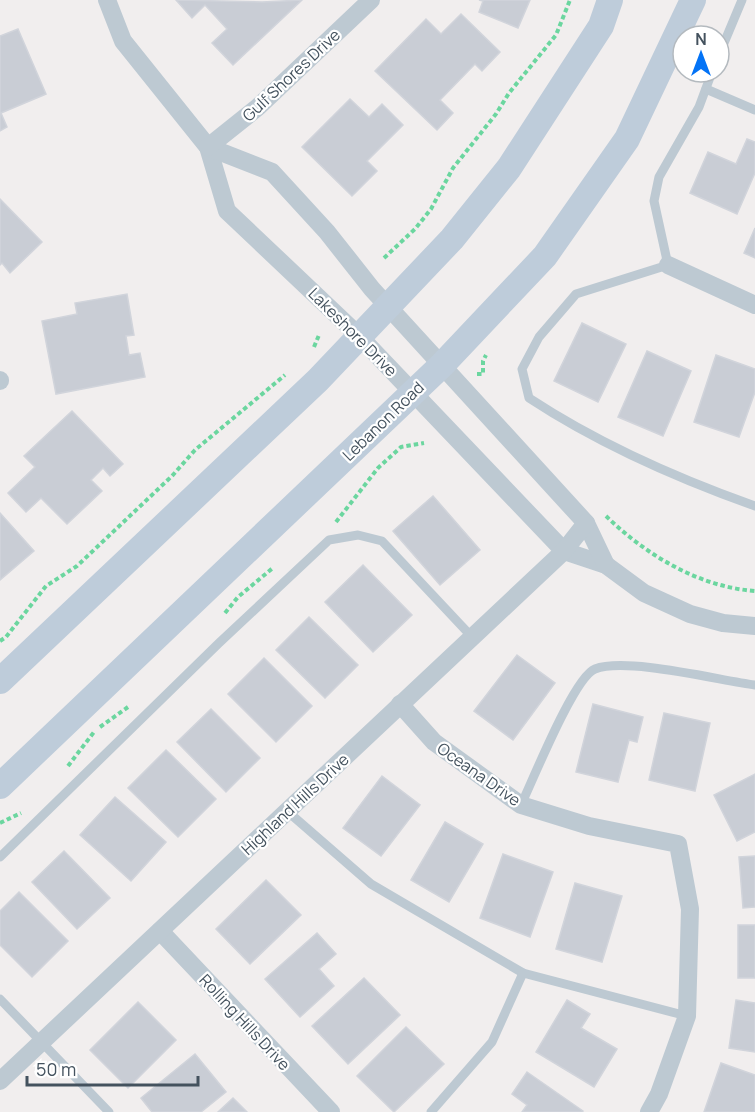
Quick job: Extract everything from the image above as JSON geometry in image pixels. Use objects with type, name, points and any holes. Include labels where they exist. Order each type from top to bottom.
[{"type":"main road","points":[[0,681],[318,380],[452,239],[509,168],[601,26],[610,0]]},
{"type":"main road","name":"Lebanon Road","points":[[0,786],[442,365],[545,256],[627,139],[693,0]]},
{"type":"street","name":"Lakeshore Drive","points":[[107,0],[123,41],[208,147],[227,210],[359,336],[564,550],[606,565],[644,592],[690,614],[723,623],[755,626]]},
{"type":"street","name":"Gulf Shores Drive","points":[[208,147],[258,107],[371,0]]},
{"type":"street","name":"Lakeshore Drive","points":[[208,147],[272,172],[389,306],[586,523],[606,565]]},
{"type":"street","points":[[668,265],[755,305]]},
{"type":"street","name":"Highland Hills Drive","points":[[0,1081],[564,550],[586,523]]},
{"type":"street","name":"Oceana Drive","points":[[400,704],[434,742],[521,805],[589,826],[678,844],[690,909],[687,1016]]},
{"type":"street","name":"Rolling Hills Drive","points":[[160,931],[331,1112]]},
{"type":"street","points":[[649,1112],[659,1094],[687,1016]]},
{"type":"lane","points":[[731,26],[742,0]]},
{"type":"lane","points":[[708,84],[699,106],[659,177],[654,201],[668,265],[576,294],[538,337],[522,369],[529,399],[573,427],[705,489],[755,506]]},
{"type":"lane","points":[[706,89],[755,110]]},
{"type":"lane","points":[[0,857],[219,643],[329,540],[358,535],[382,541],[472,637]]},
{"type":"lane","points":[[521,805],[577,686],[594,669],[621,664],[755,686]]},
{"type":"lane","points":[[287,811],[371,884],[523,973],[687,1016]]},
{"type":"lane","points":[[431,1112],[492,1042],[523,973]]},
{"type":"lane","points":[[0,999],[109,1112]]},
{"type":"path","points":[[384,258],[425,216],[453,168],[556,35],[570,0]]},
{"type":"path","points":[[309,354],[315,347],[319,335]]},
{"type":"path","points":[[0,641],[6,637],[46,586],[77,566],[172,476],[195,450],[294,368]]},
{"type":"path","points":[[483,374],[486,382]]},
{"type":"path","points":[[603,513],[632,541],[693,576],[738,590],[755,591]]},
{"type":"building","points":[[176,0],[262,2],[302,0],[233,65],[212,43],[227,29],[205,5],[192,18]]},
{"type":"building","points":[[479,0],[530,0],[518,28],[479,12],[483,1]]},
{"type":"building","points":[[461,14],[500,52],[482,71],[475,64],[440,100],[453,113],[437,130],[375,71],[426,19],[441,34]]},
{"type":"building","points":[[18,29],[46,94],[1,113],[7,127],[0,131],[0,36]]},
{"type":"building","points":[[350,99],[369,117],[382,104],[403,125],[367,161],[377,171],[352,196],[302,147]]},
{"type":"building","points":[[747,139],[755,142],[755,173],[737,214],[690,193],[708,152],[736,164]]},
{"type":"building","points":[[0,199],[42,242],[10,273],[2,263],[0,265]]},
{"type":"building","points":[[755,228],[755,258],[744,253]]},
{"type":"building","points":[[127,294],[134,335],[126,336],[129,355],[140,353],[145,377],[56,394],[42,321],[77,314],[75,303]]},
{"type":"building","points":[[582,323],[626,344],[598,402],[554,381]]},
{"type":"building","points":[[647,351],[691,371],[663,436],[618,417]]},
{"type":"building","points":[[716,355],[755,369],[755,392],[739,437],[694,422]]},
{"type":"building","points":[[72,411],[123,464],[110,476],[103,468],[91,480],[102,491],[67,524],[41,498],[26,512],[8,493],[35,467],[24,456]]},
{"type":"building","points":[[433,496],[480,550],[440,585],[393,531]]},
{"type":"building","points":[[0,513],[34,551],[0,580]]},
{"type":"building","points":[[363,565],[412,615],[373,652],[325,602]]},
{"type":"building","points":[[309,617],[358,665],[325,698],[276,650]]},
{"type":"building","points":[[517,655],[555,683],[513,740],[474,711]]},
{"type":"building","points":[[264,658],[312,706],[276,742],[228,694]]},
{"type":"building","points":[[593,704],[643,717],[637,742],[629,740],[618,782],[576,772]]},
{"type":"building","points":[[211,709],[260,758],[226,792],[177,742]]},
{"type":"building","points":[[664,713],[710,723],[695,791],[649,780]]},
{"type":"building","points":[[166,750],[216,799],[178,837],[128,788]]},
{"type":"building","points":[[755,774],[755,832],[737,841],[714,795]]},
{"type":"building","points":[[382,776],[420,805],[381,856],[343,828]]},
{"type":"building","points":[[115,797],[166,842],[131,881],[80,835]]},
{"type":"building","points":[[445,822],[483,844],[449,902],[411,880]]},
{"type":"building","points":[[64,851],[110,898],[77,929],[32,882]]},
{"type":"building","points":[[503,854],[553,872],[530,937],[480,918]]},
{"type":"building","points":[[755,856],[755,907],[743,908],[739,857]]},
{"type":"building","points":[[266,880],[301,915],[250,964],[216,929]]},
{"type":"building","points":[[575,883],[622,896],[602,962],[556,949]]},
{"type":"building","points":[[19,892],[68,941],[32,977],[0,945],[0,911]]},
{"type":"building","points":[[738,925],[755,925],[755,978],[738,978]]},
{"type":"building","points":[[317,933],[336,954],[319,969],[334,986],[300,1017],[265,979]]},
{"type":"building","points":[[364,978],[400,1015],[348,1064],[312,1026]]},
{"type":"building","points":[[567,1000],[590,1014],[581,1028],[617,1049],[594,1087],[536,1052]]},
{"type":"building","points":[[736,1000],[755,1003],[755,1052],[729,1048]]},
{"type":"building","points":[[138,1002],[176,1040],[128,1088],[90,1050]]},
{"type":"building","points":[[406,1027],[444,1064],[394,1112],[357,1076]]},
{"type":"building","points":[[195,1054],[226,1092],[201,1112],[152,1112],[141,1098]]},
{"type":"building","points":[[721,1063],[755,1075],[755,1112],[704,1112]]},
{"type":"building","points":[[527,1072],[583,1111],[522,1112],[527,1105],[512,1094]]},
{"type":"building","points":[[233,1098],[247,1112],[218,1112]]}]
